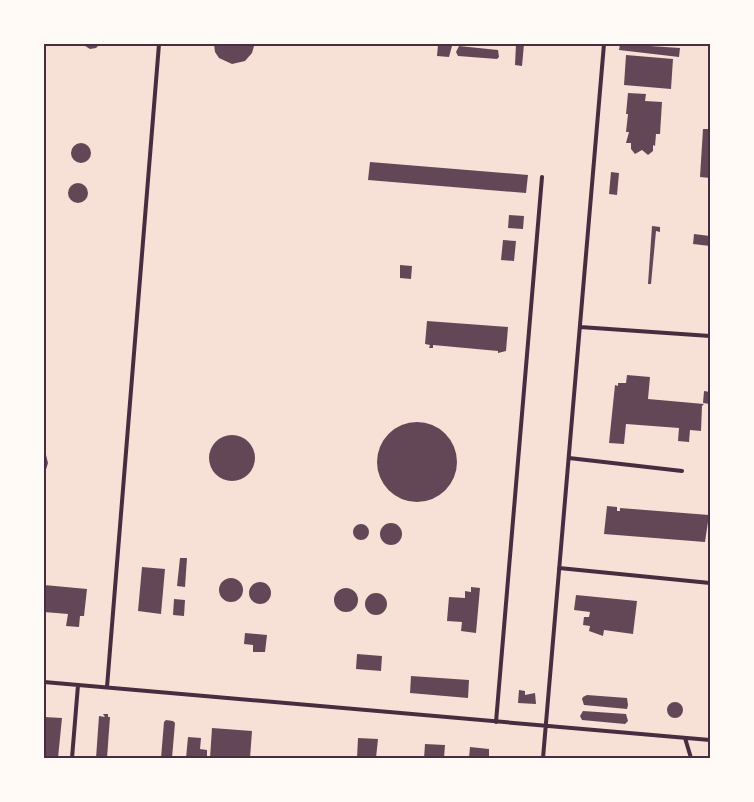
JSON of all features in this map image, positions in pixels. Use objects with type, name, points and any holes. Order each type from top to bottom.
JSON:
[{"type":"lane","points":[[107,687],[159,44]]},
{"type":"lane","points":[[543,759],[604,44]]},
{"type":"lane","points":[[496,722],[542,177]]},
{"type":"lane","points":[[580,327],[711,336]]},
{"type":"lane","points":[[569,458],[682,471]]},
{"type":"lane","points":[[559,568],[711,583]]},
{"type":"lane","points":[[44,682],[711,740]]},
{"type":"lane","points":[[72,759],[78,685]]},
{"type":"lane","points":[[686,738],[691,759]]},
{"type":"building","points":[[82,44],[100,44],[90,49]]},
{"type":"building","points":[[214,44],[254,44],[254,46],[252,53],[245,61],[232,64],[219,58]]},
{"type":"building","points":[[516,44],[524,44],[522,66],[515,65]]},
{"type":"building","points":[[620,44],[680,48],[679,57],[619,50]]},
{"type":"building","points":[[438,45],[452,46],[449,57],[437,56]]},
{"type":"building","points":[[459,46],[498,50],[499,57],[497,59],[458,56],[456,52]]},
{"type":"building","points":[[626,55],[673,59],[671,89],[624,85]]},
{"type":"building","points":[[628,93],[646,94],[645,101],[662,102],[660,134],[656,134],[655,146],[653,145],[653,151],[648,155],[642,150],[635,154],[631,149],[631,143],[626,143],[629,132],[626,132]]},
{"type":"building","points":[[703,129],[710,129],[710,178],[700,177]]},
{"type":"building","points":[[77,143],[85,143],[91,149],[91,157],[85,163],[77,163],[71,157],[71,149]]},
{"type":"building","points":[[370,162],[528,175],[526,193],[368,180]]},
{"type":"building","points":[[611,172],[619,173],[617,195],[609,194]]},
{"type":"building","points":[[74,183],[82,183],[88,189],[88,197],[82,203],[74,203],[68,197],[68,189]]},
{"type":"building","points":[[509,215],[524,216],[523,229],[508,228]]},
{"type":"building","points":[[652,226],[660,227],[660,232],[656,231],[651,284],[648,284]]},
{"type":"building","points":[[694,234],[710,236],[710,246],[693,244]]},
{"type":"building","points":[[503,240],[516,241],[514,261],[501,260]]},
{"type":"building","points":[[400,265],[412,266],[411,279],[400,278]]},
{"type":"building","points":[[427,321],[508,327],[506,351],[498,353],[498,351],[433,345],[433,348],[429,348],[430,345],[425,344]]},
{"type":"building","points":[[627,375],[650,377],[648,399],[704,404],[701,431],[690,430],[689,442],[678,441],[679,428],[626,424],[624,444],[609,443],[615,385],[626,383]]},
{"type":"building","points":[[704,391],[710,392],[710,404],[703,403]]},
{"type":"building","points":[[417,422],[432,425],[445,434],[454,447],[457,462],[454,477],[445,490],[432,499],[417,502],[402,499],[389,490],[380,477],[377,462],[380,447],[389,434],[402,425]]},
{"type":"building","points":[[232,435],[248,442],[255,458],[248,474],[232,481],[216,474],[209,458],[216,442]]},
{"type":"building","points":[[44,447],[48,463],[44,476]]},
{"type":"building","points":[[607,506],[617,507],[617,511],[620,511],[620,508],[709,515],[705,542],[604,534]]},
{"type":"building","points":[[391,523],[399,526],[402,534],[399,542],[391,545],[383,542],[380,534],[383,526]]},
{"type":"building","points":[[361,524],[367,526],[369,532],[367,538],[361,540],[355,538],[353,532],[355,526]]},
{"type":"building","points":[[180,558],[187,558],[185,587],[177,586]]},
{"type":"building","points":[[142,567],[165,569],[161,614],[138,611]]},
{"type":"building","points":[[231,578],[239,582],[243,590],[239,598],[231,602],[223,598],[219,590],[223,582]]},
{"type":"building","points":[[260,582],[268,585],[271,593],[268,601],[260,604],[252,601],[249,593],[252,585]]},
{"type":"building","points":[[44,585],[87,589],[84,616],[80,616],[79,627],[66,626],[68,614],[44,612]]},
{"type":"building","points":[[471,587],[480,588],[476,633],[461,631],[462,622],[447,621],[449,597],[465,598],[465,591],[471,592]]},
{"type":"building","points":[[346,588],[354,592],[358,600],[354,608],[346,612],[338,608],[334,600],[338,592]]},
{"type":"building","points":[[372,593],[380,593],[387,600],[387,608],[380,615],[372,615],[365,608],[365,600]]},
{"type":"building","points":[[576,595],[637,601],[633,634],[604,630],[603,636],[589,631],[590,626],[583,625],[584,617],[589,617],[590,612],[574,610]]},
{"type":"building","points":[[174,599],[185,600],[184,616],[173,615]]},
{"type":"building","points":[[245,633],[267,635],[265,652],[253,652],[253,645],[244,644]]},
{"type":"building","points":[[357,654],[382,656],[381,671],[356,669]]},
{"type":"building","points":[[411,676],[469,680],[468,698],[410,693]]},
{"type":"building","points":[[519,690],[525,691],[525,695],[535,693],[536,704],[518,703]]},
{"type":"building","points":[[587,695],[627,698],[627,709],[584,705],[582,699]]},
{"type":"building","points":[[672,702],[678,702],[683,710],[681,716],[672,718],[667,713],[667,707]]},
{"type":"building","points":[[583,711],[626,714],[628,721],[625,724],[582,720],[580,716]]},
{"type":"building","points":[[103,714],[108,714],[110,717],[107,758],[96,758],[99,716],[105,717]]},
{"type":"building","points":[[44,717],[62,718],[58,758],[44,758]]},
{"type":"building","points":[[166,720],[175,723],[172,758],[161,758]]},
{"type":"building","points":[[212,728],[252,731],[250,758],[210,758]]},
{"type":"building","points":[[188,737],[201,738],[200,749],[207,750],[207,758],[186,758]]},
{"type":"building","points":[[358,738],[378,739],[376,758],[357,758]]},
{"type":"building","points":[[425,744],[445,745],[444,758],[424,758]]},
{"type":"building","points":[[470,747],[489,749],[489,758],[469,758]]}]
